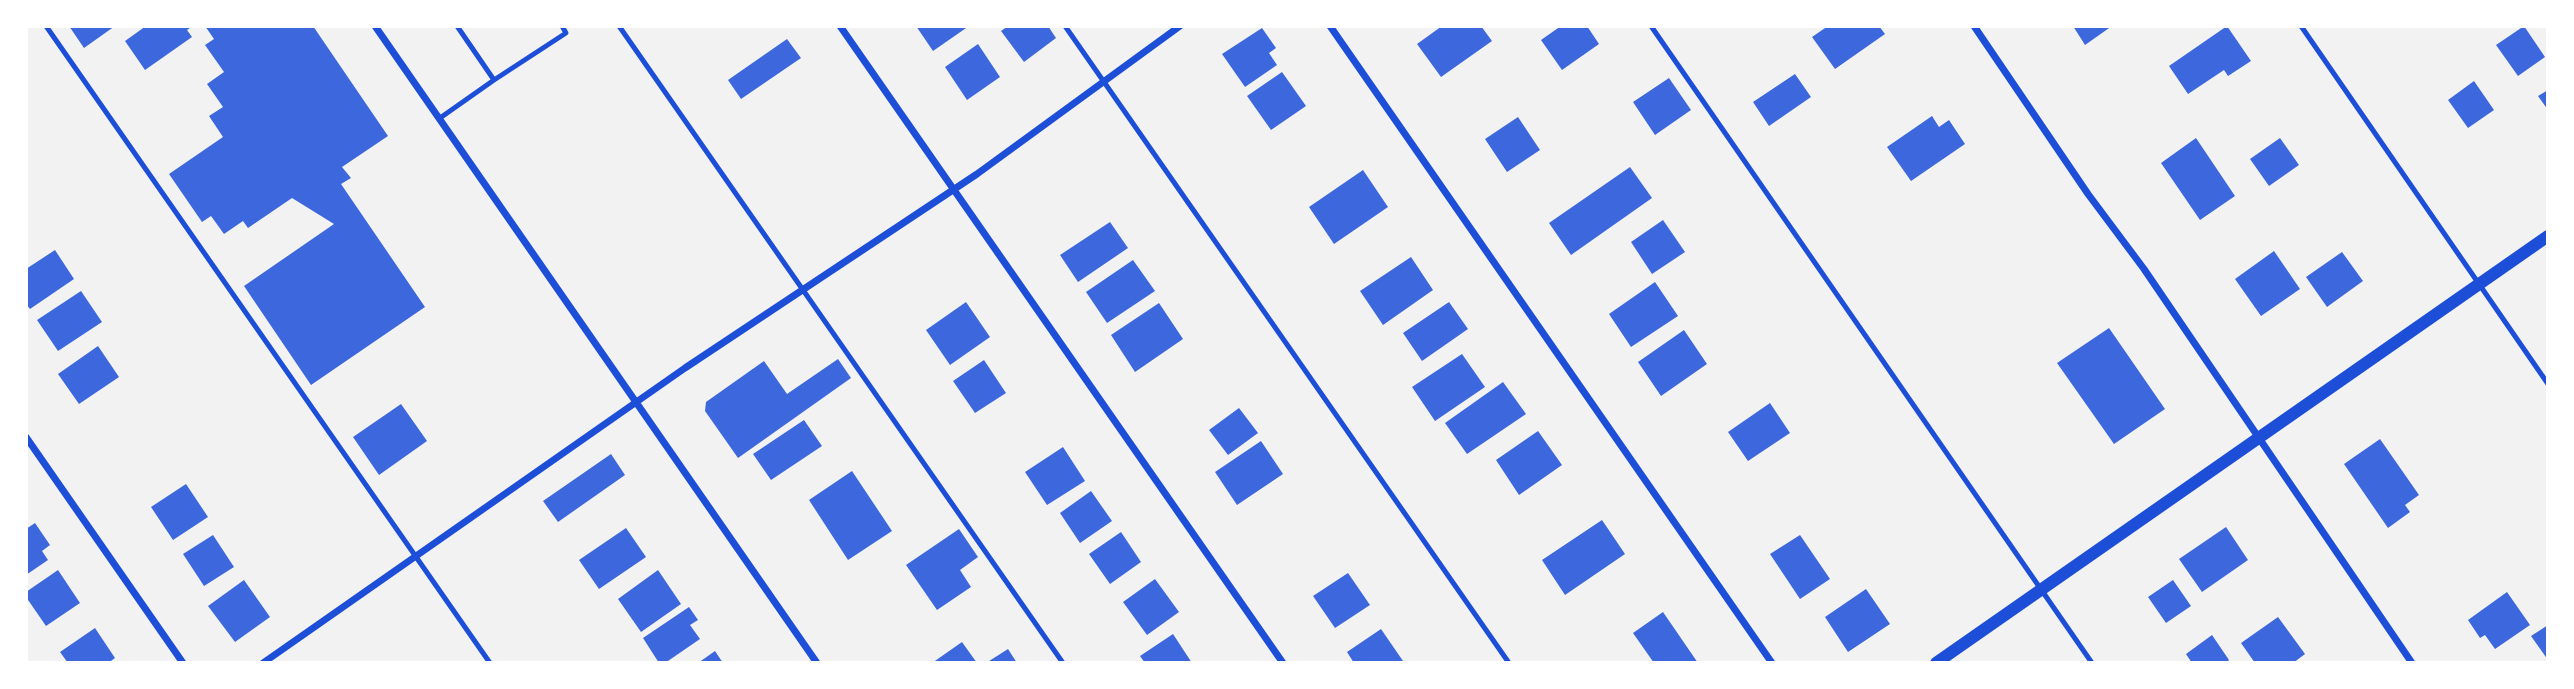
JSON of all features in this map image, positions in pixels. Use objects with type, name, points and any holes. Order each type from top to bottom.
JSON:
[{"type":"street","points":[[375,26],[817,663]]},
{"type":"street","points":[[841,26],[1283,663]]},
{"type":"street","points":[[263,663],[636,401],[954,190],[1180,26]]},
{"type":"street","points":[[1330,26],[1772,663]]},
{"type":"street","points":[[1974,26],[2412,663]]},
{"type":"street","points":[[1936,663],[2548,236]]},
{"type":"street","points":[[26,437],[183,663]]},
{"type":"lane","points":[[46,26],[490,663]]},
{"type":"lane","points":[[457,26],[494,80]]},
{"type":"lane","points":[[440,118],[566,33],[562,26]]},
{"type":"lane","points":[[619,26],[1063,663]]},
{"type":"lane","points":[[1065,26],[1509,663]]},
{"type":"lane","points":[[1651,26],[2092,663]]},
{"type":"lane","points":[[2301,26],[2548,384]]},
{"type":"building","points":[[69,26],[115,26],[84,48]]},
{"type":"building","points":[[146,26],[193,26],[187,30],[192,37],[145,70],[125,41]]},
{"type":"building","points":[[205,26],[313,26],[388,136],[342,167],[351,178],[341,184],[425,307],[311,385],[244,286],[334,224],[292,198],[248,228],[243,221],[224,234],[211,216],[202,222],[169,174],[223,137],[209,116],[223,107],[207,84],[224,72],[205,45],[214,39]]},
{"type":"building","points":[[916,26],[969,26],[933,51]]},
{"type":"building","points":[[1008,26],[1048,26],[1056,38],[1024,62],[1001,31]]},
{"type":"building","points":[[1442,26],[1481,26],[1492,41],[1441,77],[1417,44]]},
{"type":"building","points":[[1561,26],[1587,26],[1599,44],[1562,70],[1541,40]]},
{"type":"building","points":[[1828,26],[1879,26],[1885,34],[1835,69],[1812,37]]},
{"type":"building","points":[[2073,26],[2112,26],[2085,45]]},
{"type":"building","points":[[2227,26],[2251,61],[2228,76],[2224,70],[2188,94],[2169,66]]},
{"type":"building","points":[[2524,26],[2545,57],[2518,76],[2496,45]]},
{"type":"building","points":[[1262,28],[1276,48],[1269,53],[1277,65],[1245,87],[1222,54]]},
{"type":"building","points":[[787,39],[801,58],[741,99],[728,80]]},
{"type":"building","points":[[978,44],[1000,77],[967,100],[945,67]]},
{"type":"building","points":[[1282,72],[1306,106],[1271,130],[1247,96]]},
{"type":"building","points":[[1795,74],[1811,97],[1769,126],[1753,102]]},
{"type":"building","points":[[1669,78],[1691,110],[1655,135],[1633,102]]},
{"type":"building","points":[[2474,81],[2494,110],[2468,128],[2448,100]]},
{"type":"building","points":[[2548,90],[2548,110],[2538,96]]},
{"type":"building","points":[[1932,116],[1939,127],[1949,120],[1965,144],[1911,181],[1887,147]]},
{"type":"building","points":[[1518,117],[1540,150],[1507,172],[1485,139]]},
{"type":"building","points":[[2196,138],[2235,196],[2200,220],[2161,163]]},
{"type":"building","points":[[2280,138],[2299,165],[2269,186],[2250,159]]},
{"type":"building","points":[[1630,167],[1652,198],[1571,255],[1549,223]]},
{"type":"building","points":[[1363,170],[1388,207],[1334,244],[1309,207]]},
{"type":"building","points":[[1663,220],[1685,252],[1652,274],[1631,242]]},
{"type":"building","points":[[1110,222],[1128,248],[1078,282],[1060,255]]},
{"type":"building","points":[[55,250],[74,279],[30,309],[26,304],[26,269]]},
{"type":"building","points":[[2274,251],[2300,289],[2261,316],[2235,279]]},
{"type":"building","points":[[2342,252],[2363,281],[2327,307],[2306,277]]},
{"type":"building","points":[[1411,257],[1433,290],[1383,325],[1360,291]]},
{"type":"building","points":[[1133,260],[1155,291],[1107,323],[1086,292]]},
{"type":"building","points":[[1655,282],[1678,316],[1631,347],[1609,314]]},
{"type":"building","points":[[81,291],[102,322],[58,351],[37,320]]},
{"type":"building","points":[[966,302],[990,337],[950,365],[926,330]]},
{"type":"building","points":[[1449,302],[1468,329],[1422,361],[1403,333]]},
{"type":"building","points":[[1159,303],[1183,339],[1135,372],[1111,335]]},
{"type":"building","points":[[2109,328],[2165,409],[2114,444],[2057,363]]},
{"type":"building","points":[[1684,330],[1707,364],[1661,396],[1638,362]]},
{"type":"building","points":[[98,346],[119,377],[79,404],[58,374]]},
{"type":"building","points":[[1462,354],[1485,387],[1435,421],[1412,387]]},
{"type":"building","points":[[838,359],[851,378],[738,458],[705,411],[706,402],[764,361],[787,394]]},
{"type":"building","points":[[984,360],[1006,393],[975,413],[953,381]]},
{"type":"building","points":[[1503,382],[1526,414],[1467,454],[1445,423]]},
{"type":"building","points":[[1770,403],[1790,433],[1748,461],[1728,432]]},
{"type":"building","points":[[401,404],[427,441],[379,475],[353,437]]},
{"type":"building","points":[[1239,408],[1258,433],[1228,455],[1209,430]]},
{"type":"building","points":[[804,420],[822,446],[771,480],[753,454]]},
{"type":"building","points":[[1538,431],[1562,465],[1519,495],[1496,460]]},
{"type":"building","points":[[2380,439],[2419,495],[2405,505],[2410,512],[2388,528],[2344,464]]},
{"type":"building","points":[[1261,441],[1283,474],[1237,505],[1215,472]]},
{"type":"building","points":[[1063,447],[1085,481],[1047,505],[1025,472]]},
{"type":"building","points":[[611,454],[625,475],[558,522],[543,501]]},
{"type":"building","points":[[852,471],[892,531],[848,560],[809,500]]},
{"type":"building","points":[[186,484],[208,517],[173,540],[151,507]]},
{"type":"building","points":[[1091,491],[1112,521],[1080,543],[1060,513]]},
{"type":"building","points":[[1602,520],[1625,554],[1565,595],[1542,560]]},
{"type":"building","points":[[35,523],[50,545],[42,551],[48,560],[26,575],[26,529]]},
{"type":"building","points":[[2226,527],[2248,560],[2202,592],[2179,559]]},
{"type":"building","points":[[626,528],[646,557],[599,589],[579,560]]},
{"type":"building","points":[[959,529],[978,557],[960,570],[971,587],[937,610],[906,565]]},
{"type":"building","points":[[1121,532],[1141,562],[1110,584],[1089,554]]},
{"type":"building","points":[[213,535],[234,567],[204,586],[183,554]]},
{"type":"building","points":[[1800,535],[1830,579],[1800,599],[1770,554]]},
{"type":"building","points":[[58,570],[80,603],[46,626],[26,597],[26,592]]},
{"type":"building","points":[[658,570],[681,604],[641,632],[618,599]]},
{"type":"building","points":[[1348,573],[1370,605],[1335,628],[1313,596]]},
{"type":"building","points":[[1155,579],[1179,612],[1147,635],[1123,602]]},
{"type":"building","points":[[244,580],[270,617],[235,642],[208,606]]},
{"type":"building","points":[[2173,580],[2191,606],[2166,623],[2148,597]]},
{"type":"building","points":[[1866,589],[1890,624],[1848,652],[1825,617]]},
{"type":"building","points":[[2507,592],[2530,625],[2495,649],[2485,635],[2480,638],[2468,620]]},
{"type":"building","points":[[689,607],[698,620],[690,625],[700,639],[665,663],[659,663],[643,638]]},
{"type":"building","points":[[1663,612],[1698,663],[1654,663],[1633,633]]},
{"type":"building","points":[[2278,617],[2305,654],[2293,663],[2255,663],[2241,643]]},
{"type":"building","points":[[2548,625],[2548,660],[2531,636]]},
{"type":"building","points":[[95,628],[115,658],[108,663],[68,663],[60,652]]},
{"type":"building","points":[[1381,629],[1403,661],[1354,663],[1347,652]]},
{"type":"building","points":[[1173,634],[1192,663],[1145,663],[1140,656]]},
{"type":"building","points":[[2212,635],[2229,660],[2226,663],[2192,663],[2186,654]]},
{"type":"building","points":[[962,642],[977,663],[932,663]]},
{"type":"building","points":[[1008,649],[1017,663],[986,663]]},
{"type":"building","points":[[715,651],[723,663],[698,663]]}]
